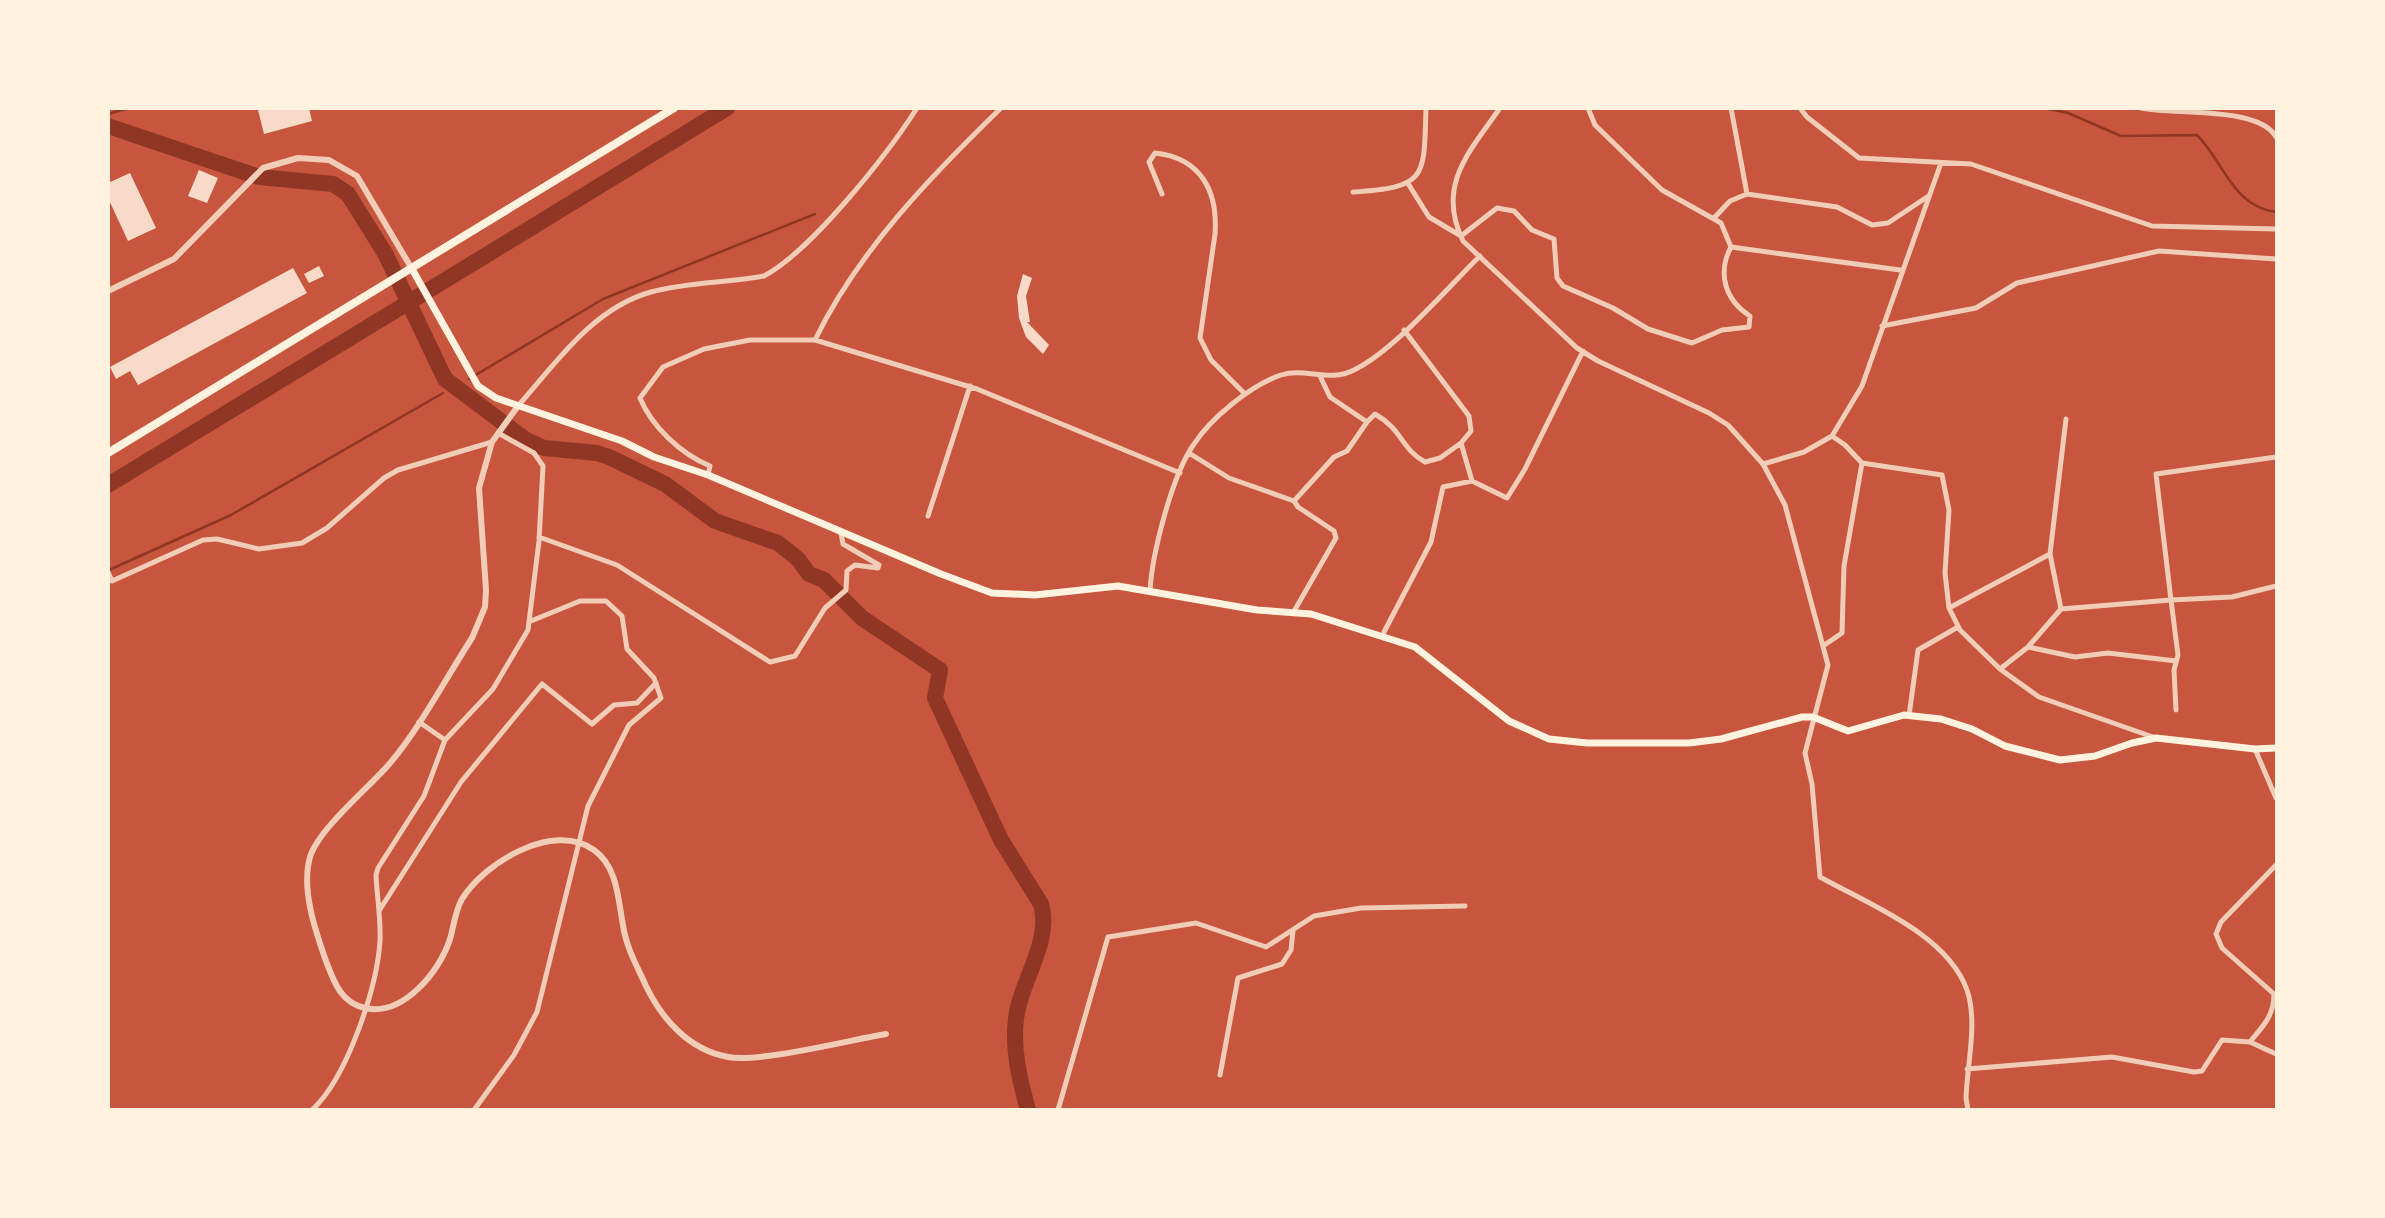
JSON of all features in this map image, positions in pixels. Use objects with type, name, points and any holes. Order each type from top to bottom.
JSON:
[{"type":"highway","points":[[108,453],[674,108]]},
{"type":"main road","points":[[412,269],[478,386],[496,398],[622,441],[654,457],[708,475],[841,533],[992,593],[1035,595],[1118,586],[1257,610],[1293,613],[1358,627],[1415,647],[1509,721],[1549,739],[1587,743],[1689,743],[1721,739],[1802,717],[1813,717],[1848,731],[1859,730],[1894,717],[1909,716],[1953,722],[2005,747],[2060,760],[2095,756],[2156,738],[2255,749],[2277,748]]},
{"type":"street","points":[[886,1034],[747,1058],[718,1055],[688,1040],[656,1006],[637,967],[625,937],[611,872],[594,850],[578,843],[563,841],[538,844],[483,875],[459,903],[443,957],[429,975],[395,1006],[366,1009],[351,1002],[340,992],[327,962],[311,910],[308,874],[311,855],[346,810],[392,760],[472,638],[485,607],[484,540],[478,504],[492,442],[509,417],[589,326],[620,305],[654,291],[764,276],[778,269],[830,217],[892,146],[918,108]]},
{"type":"street","points":[[814,340],[842,292],[929,179],[1001,108]]},
{"type":"street","points":[[1353,192],[1393,190],[1409,184],[1424,163],[1426,108]]},
{"type":"street","points":[[1500,108],[1458,172],[1452,202],[1454,223],[1461,236],[1480,256],[1583,351],[1728,425],[1763,464],[1775,484],[1793,528],[1828,665],[1805,753],[1812,784],[1820,877],[1908,924],[1923,935],[1956,971],[1967,990],[1970,1014],[1968,1110]]},
{"type":"street","points":[[1588,108],[1595,125],[1662,190],[1715,217],[1721,223],[1731,247]]},
{"type":"street","points":[[1731,108],[1747,194]]},
{"type":"street","points":[[1800,108],[1807,117],[1859,158],[1971,164],[2152,226],[2277,229]]},
{"type":"street","points":[[2141,108],[2164,113],[2234,116],[2264,123],[2277,137]]},
{"type":"street","points":[[1162,194],[1150,162],[1150,156],[1155,153],[1177,159],[1195,170],[1210,188],[1216,217],[1215,233],[1200,338],[1211,360],[1245,394]]},
{"type":"street","points":[[108,291],[174,259],[263,168],[298,158],[317,158],[342,166],[361,183],[412,269]]},
{"type":"street","points":[[1763,464],[1804,453],[1832,436],[1861,386],[1900,270],[1941,163]]},
{"type":"street","points":[[1409,184],[1429,217],[1461,236]]},
{"type":"street","points":[[1715,217],[1730,201],[1747,194],[1837,206],[1872,225],[1888,223],[1927,197]]},
{"type":"street","points":[[1461,236],[1497,208],[1514,212],[1532,230],[1554,239],[1556,278],[1563,286],[1613,308],[1648,329],[1692,343],[1722,330],[1749,327],[1750,316],[1729,295],[1723,277],[1724,260],[1731,247]]},
{"type":"street","points":[[1731,247],[1900,270]]},
{"type":"street","points":[[1882,326],[1976,308],[2017,282],[2158,251],[2277,259]]},
{"type":"street","points":[[1150,591],[1156,546],[1180,473],[1200,436],[1245,394],[1266,381],[1290,373],[1337,376],[1351,372],[1404,330],[1480,256]]},
{"type":"street","points":[[1294,501],[1334,457],[1348,452],[1375,414],[1393,424],[1412,455],[1425,463],[1440,458],[1461,443],[1471,431],[1469,416],[1404,330]]},
{"type":"street","points":[[708,475],[709,466],[691,458],[647,415],[640,398],[663,367],[704,349],[750,340],[814,340],[970,386],[1180,473]]},
{"type":"street","points":[[1384,632],[1431,542],[1443,487],[1472,481],[1507,498],[1525,469],[1583,351]]},
{"type":"street","points":[[1320,376],[1330,397],[1367,422]]},
{"type":"street","points":[[928,516],[970,386]]},
{"type":"street","points":[[2061,609],[2050,554],[2066,418]]},
{"type":"street","points":[[312,1110],[340,1075],[366,1009],[380,941],[376,875],[378,868],[424,796],[445,740],[492,689],[531,621],[539,537],[541,459],[499,431]]},
{"type":"street","points":[[1832,436],[1845,445],[1861,463],[1942,475],[1949,510],[1945,573],[1950,608],[1958,627],[2000,669],[2053,705],[2156,738]]},
{"type":"street","points":[[108,572],[112,580],[203,540],[217,540],[259,549],[302,543],[327,528],[384,478],[398,470],[492,442]]},
{"type":"street","points":[[1461,443],[1472,481]]},
{"type":"street","points":[[1189,453],[1228,478],[1294,501],[1298,507],[1334,531],[1336,538],[1293,613]]},
{"type":"street","points":[[2176,710],[2176,661],[2171,600],[2156,474],[2277,457]]},
{"type":"street","points":[[1823,646],[1842,633],[1844,566],[1861,463]]},
{"type":"street","points":[[539,537],[617,565],[771,662],[795,656],[825,608],[846,590],[847,571],[855,565],[878,568],[879,565],[843,544],[841,533]]},
{"type":"street","points":[[1950,608],[2050,554]]},
{"type":"street","points":[[2000,669],[2028,648],[2061,609],[2232,597],[2277,586]]},
{"type":"street","points":[[474,1110],[514,1055],[537,1012],[588,806],[629,725],[661,698],[656,683],[627,649],[622,630],[625,622],[606,601],[580,601],[531,621]]},
{"type":"street","points":[[1909,716],[1918,650],[1958,627]]},
{"type":"street","points":[[2028,648],[2075,657],[2108,653],[2176,661]]},
{"type":"street","points":[[378,912],[461,782],[542,684],[592,724],[614,705],[637,703],[656,683]]},
{"type":"street","points":[[418,721],[445,740]]},
{"type":"street","points":[[2255,749],[2277,798]]},
{"type":"street","points":[[2250,1042],[2269,1020],[2274,1007],[2274,994],[2222,948],[2216,934],[2221,922],[2277,865]]},
{"type":"street","points":[[1058,1110],[1108,937],[1196,923],[1266,947],[1314,916],[1361,908],[1465,906]]},
{"type":"street","points":[[1220,1074],[1238,978],[1282,964],[1291,950],[1293,931]]},
{"type":"street","points":[[1967,1069],[2101,1057],[2194,1072],[2202,1071],[2222,1040],[2250,1042],[2277,1054]]},
{"type":"building","points":[[309,108],[312,121],[264,134],[258,110]]},
{"type":"building","points":[[199,170],[218,178],[207,203],[188,196]]},
{"type":"building","points":[[130,173],[156,228],[128,241],[108,198],[108,183]]},
{"type":"building","points":[[319,266],[324,276],[309,283],[304,274]]},
{"type":"building","points":[[293,268],[307,293],[138,385],[130,371],[116,379],[110,367]]},
{"type":"building","points":[[1023,274],[1032,278],[1026,296],[1030,322],[1027,322],[1049,345],[1043,354],[1026,337],[1019,318],[1017,296]]},
{"type":"waterway","points":[[108,114],[129,108]]},
{"type":"waterway","points":[[416,298],[727,108]]},
{"type":"waterway","points":[[2045,108],[2068,113],[2121,136],[2197,135],[2239,192],[2261,208],[2276,212]]},
{"type":"waterway","points":[[108,126],[259,177],[333,184],[348,194],[386,255],[445,379],[526,440],[544,448],[597,453],[609,457],[665,484],[715,521],[778,543],[798,559],[809,574],[824,580],[862,618],[940,670],[935,698],[1001,840],[1041,904],[1043,919],[1039,948],[1023,990],[1015,1030],[1018,1065],[1028,1110]]},
{"type":"waterway","points":[[469,379],[603,299],[815,214]]},
{"type":"waterway","points":[[108,485],[401,307]]},
{"type":"waterway","points":[[109,570],[231,515],[443,393]]}]
